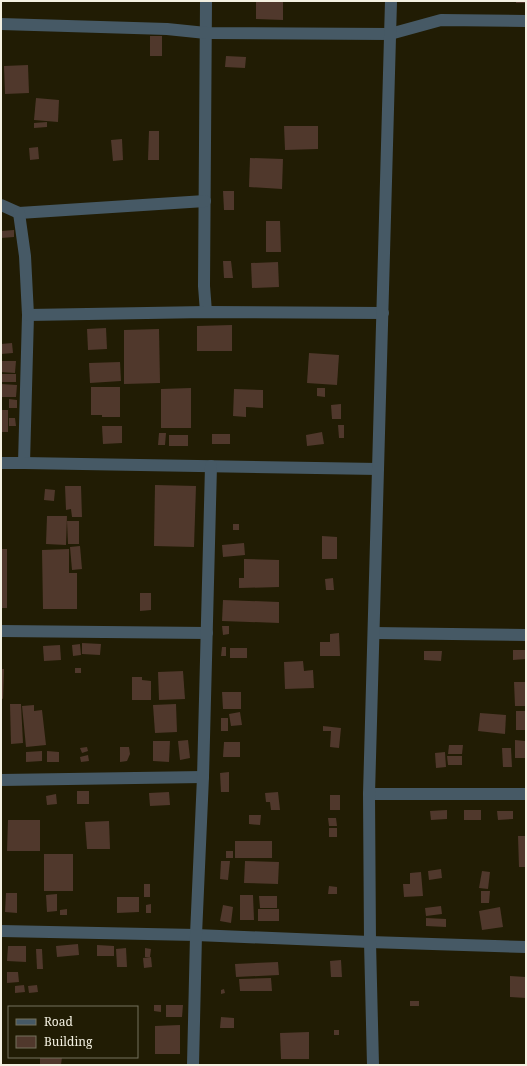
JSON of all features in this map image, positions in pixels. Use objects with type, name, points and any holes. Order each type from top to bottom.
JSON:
[{"type":"street","points":[[206,1],[204,286],[206,312]]},
{"type":"street","points":[[373,1065],[369,794],[391,1]]},
{"type":"street","points":[[1,24],[167,29],[206,33],[390,34],[441,20],[526,21]]},
{"type":"street","points":[[1,205],[19,213],[205,201]]},
{"type":"street","points":[[19,213],[25,256],[28,315],[24,463]]},
{"type":"street","points":[[28,315],[206,312],[382,313]]},
{"type":"street","points":[[1,463],[378,469]]},
{"type":"street","points":[[193,1065],[196,934],[203,777],[211,466]]},
{"type":"street","points":[[1,632],[207,633]]},
{"type":"street","points":[[374,633],[526,635]]},
{"type":"street","points":[[1,780],[203,777]]},
{"type":"street","points":[[369,794],[526,794]]},
{"type":"street","points":[[1,931],[196,934],[526,947]]},
{"type":"building","points":[[256,1],[283,1],[283,20],[256,19]]},
{"type":"building","points":[[516,1],[526,1],[526,3],[516,3]]},
{"type":"building","points":[[150,36],[162,36],[162,56],[150,56]]},
{"type":"building","points":[[226,56],[246,57],[245,68],[225,67]]},
{"type":"building","points":[[28,65],[29,93],[5,94],[4,66]]},
{"type":"building","points":[[36,98],[59,100],[58,122],[34,120]]},
{"type":"building","points":[[47,122],[47,127],[34,128],[34,123]]},
{"type":"building","points":[[284,126],[318,126],[318,149],[285,150]]},
{"type":"building","points":[[149,131],[159,131],[159,160],[148,160]]},
{"type":"building","points":[[122,139],[123,160],[113,161],[111,140]]},
{"type":"building","points":[[38,147],[39,159],[30,160],[29,148]]},
{"type":"building","points":[[250,158],[283,159],[282,189],[249,187]]},
{"type":"building","points":[[223,191],[234,191],[234,210],[224,210]]},
{"type":"building","points":[[266,221],[280,221],[281,252],[266,252]]},
{"type":"building","points":[[14,230],[14,237],[1,238],[1,231]]},
{"type":"building","points":[[223,261],[231,261],[233,278],[224,278]]},
{"type":"building","points":[[278,262],[279,287],[252,288],[251,263]]},
{"type":"building","points":[[232,325],[232,351],[197,351],[197,326]]},
{"type":"building","points":[[106,328],[107,349],[88,350],[87,329]]},
{"type":"building","points":[[159,329],[160,383],[124,384],[124,330]]},
{"type":"building","points":[[12,343],[13,353],[1,354],[1,344]]},
{"type":"building","points":[[309,353],[339,355],[337,385],[307,383]]},
{"type":"building","points":[[1,361],[16,361],[15,373],[1,372]]},
{"type":"building","points":[[120,362],[121,381],[90,383],[89,363]]},
{"type":"building","points":[[1,374],[16,374],[16,382],[1,382]]},
{"type":"building","points":[[1,384],[17,385],[16,397],[1,397]]},
{"type":"building","points":[[91,387],[120,387],[120,417],[102,417],[102,415],[91,415]]},
{"type":"building","points":[[191,388],[191,428],[161,428],[161,389]]},
{"type":"building","points":[[317,388],[325,388],[325,397],[317,396]]},
{"type":"building","points":[[234,389],[263,390],[263,408],[246,407],[246,417],[233,416]]},
{"type":"building","points":[[9,399],[17,400],[17,408],[9,408]]},
{"type":"building","points":[[341,404],[341,419],[332,419],[331,405]]},
{"type":"building","points":[[1,410],[8,410],[8,432],[1,432]]},
{"type":"building","points":[[9,418],[15,418],[16,426],[9,426]]},
{"type":"building","points":[[338,425],[344,425],[344,438],[339,438]]},
{"type":"building","points":[[102,426],[122,426],[122,443],[103,444]]},
{"type":"building","points":[[322,432],[324,444],[307,446],[306,435]]},
{"type":"building","points":[[159,433],[166,433],[165,445],[158,445]]},
{"type":"building","points":[[212,434],[230,434],[230,444],[212,444]]},
{"type":"building","points":[[169,435],[188,435],[188,446],[169,446]]},
{"type":"building","points":[[155,485],[196,486],[194,547],[154,546]]},
{"type":"building","points":[[65,486],[81,486],[82,517],[72,517],[71,509],[66,510]]},
{"type":"building","points":[[45,489],[55,490],[54,501],[44,500]]},
{"type":"building","points":[[47,516],[67,516],[66,545],[46,544]]},
{"type":"building","points":[[67,521],[79,521],[79,544],[68,544]]},
{"type":"building","points":[[233,524],[239,524],[239,530],[233,530]]},
{"type":"building","points":[[322,536],[337,537],[337,559],[322,559]]},
{"type":"building","points":[[244,543],[245,555],[223,557],[222,545]]},
{"type":"building","points":[[80,546],[82,569],[72,570],[70,547]]},
{"type":"building","points":[[1,549],[7,549],[7,608],[1,608]]},
{"type":"building","points":[[69,549],[69,573],[77,573],[77,609],[43,609],[42,550]]},
{"type":"building","points":[[244,559],[279,560],[279,587],[239,588],[239,578],[244,578]]},
{"type":"building","points":[[333,578],[334,590],[326,590],[325,579]]},
{"type":"building","points":[[140,593],[151,593],[151,610],[140,611]]},
{"type":"building","points":[[223,600],[279,602],[279,623],[222,621]]},
{"type":"building","points":[[222,626],[229,626],[229,634],[223,635]]},
{"type":"building","points":[[339,633],[340,656],[320,656],[320,642],[330,642],[330,634]]},
{"type":"building","points":[[82,643],[101,644],[100,655],[82,654]]},
{"type":"building","points":[[80,644],[81,655],[73,656],[72,645]]},
{"type":"building","points":[[60,645],[61,660],[44,661],[43,646]]},
{"type":"building","points":[[222,647],[226,647],[226,656],[221,656]]},
{"type":"building","points":[[230,648],[247,648],[247,658],[230,658]]},
{"type":"building","points":[[513,650],[526,650],[526,659],[513,660]]},
{"type":"building","points":[[424,651],[442,651],[441,661],[424,660]]},
{"type":"building","points":[[303,661],[304,671],[313,670],[314,688],[285,689],[284,662]]},
{"type":"building","points":[[75,668],[81,668],[81,673],[75,673]]},
{"type":"building","points":[[1,669],[4,669],[3,699],[1,698]]},
{"type":"building","points":[[183,671],[185,699],[159,700],[158,672]]},
{"type":"building","points":[[132,677],[142,677],[142,680],[151,681],[151,700],[132,700]]},
{"type":"building","points":[[514,682],[526,682],[526,706],[515,706]]},
{"type":"building","points":[[222,692],[241,692],[241,709],[223,709]]},
{"type":"building","points":[[10,704],[21,704],[23,743],[11,744]]},
{"type":"building","points":[[176,704],[177,732],[155,733],[153,705]]},
{"type":"building","points":[[34,705],[34,711],[42,710],[46,745],[26,747],[22,706]]},
{"type":"building","points":[[516,711],[526,711],[526,730],[516,730]]},
{"type":"building","points":[[240,712],[242,725],[231,726],[229,714]]},
{"type":"building","points":[[480,713],[506,715],[505,734],[478,731]]},
{"type":"building","points":[[221,718],[228,718],[228,731],[221,731]]},
{"type":"building","points":[[323,726],[341,728],[339,748],[330,747],[331,731],[323,731]]},
{"type":"building","points":[[188,740],[190,758],[180,760],[178,741]]},
{"type":"building","points":[[515,740],[525,741],[525,758],[515,758]]},
{"type":"building","points":[[153,741],[170,741],[169,762],[153,761]]},
{"type":"building","points":[[224,742],[240,742],[240,757],[223,757]]},
{"type":"building","points":[[449,745],[463,745],[462,754],[448,754]]},
{"type":"building","points":[[87,747],[88,751],[82,753],[80,748]]},
{"type":"building","points":[[120,747],[129,747],[130,754],[127,761],[120,762]]},
{"type":"building","points":[[502,748],[511,748],[512,767],[503,767]]},
{"type":"building","points":[[42,751],[42,761],[26,762],[26,752]]},
{"type":"building","points":[[47,751],[59,752],[59,762],[47,762]]},
{"type":"building","points":[[445,752],[446,767],[436,768],[435,753]]},
{"type":"building","points":[[88,755],[89,761],[81,762],[80,757]]},
{"type":"building","points":[[447,756],[462,756],[462,765],[448,765]]},
{"type":"building","points":[[229,772],[229,792],[221,792],[220,773]]},
{"type":"building","points":[[77,791],[89,791],[89,804],[77,804]]},
{"type":"building","points":[[169,792],[170,805],[150,806],[149,793]]},
{"type":"building","points":[[278,792],[280,810],[271,810],[270,802],[266,802],[265,793]]},
{"type":"building","points":[[56,794],[57,804],[47,805],[46,796]]},
{"type":"building","points":[[330,795],[340,795],[340,810],[330,810]]},
{"type":"building","points":[[447,810],[447,819],[431,820],[430,811]]},
{"type":"building","points":[[464,810],[481,810],[481,820],[464,820]]},
{"type":"building","points":[[497,811],[513,811],[513,819],[498,820]]},
{"type":"building","points":[[249,815],[261,815],[260,825],[249,824]]},
{"type":"building","points":[[328,818],[336,818],[337,826],[329,826]]},
{"type":"building","points":[[8,820],[40,820],[40,851],[7,851]]},
{"type":"building","points":[[109,821],[110,849],[87,849],[85,822]]},
{"type":"building","points":[[329,828],[337,828],[337,837],[329,837]]},
{"type":"building","points":[[518,836],[526,836],[526,867],[519,867]]},
{"type":"building","points":[[235,841],[272,841],[272,858],[235,858]]},
{"type":"building","points":[[226,851],[233,851],[233,858],[226,858]]},
{"type":"building","points":[[44,854],[73,854],[73,891],[44,891]]},
{"type":"building","points":[[221,861],[230,861],[228,880],[220,879]]},
{"type":"building","points":[[245,861],[279,862],[278,884],[244,883]]},
{"type":"building","points":[[441,869],[442,878],[429,880],[428,871]]},
{"type":"building","points":[[482,871],[490,872],[488,889],[479,888]]},
{"type":"building","points":[[421,872],[423,896],[404,897],[403,884],[410,884],[410,873]]},
{"type":"building","points":[[144,884],[150,884],[150,897],[144,897]]},
{"type":"building","points":[[329,886],[337,887],[337,894],[328,894]]},
{"type":"building","points":[[481,891],[490,891],[489,903],[481,903]]},
{"type":"building","points":[[6,893],[17,893],[17,913],[5,912]]},
{"type":"building","points":[[57,894],[57,911],[47,912],[46,895]]},
{"type":"building","points":[[240,895],[253,895],[254,920],[240,920]]},
{"type":"building","points":[[259,896],[277,896],[277,908],[260,908]]},
{"type":"building","points":[[117,897],[139,897],[139,912],[117,913]]},
{"type":"building","points":[[151,904],[151,913],[146,913],[146,905]]},
{"type":"building","points":[[223,905],[233,907],[231,923],[220,921]]},
{"type":"building","points":[[441,906],[442,914],[426,916],[425,908]]},
{"type":"building","points":[[500,907],[503,927],[482,930],[479,911]]},
{"type":"building","points":[[67,909],[67,915],[60,915],[60,910]]},
{"type":"building","points":[[258,909],[279,909],[279,921],[258,921]]},
{"type":"building","points":[[426,918],[446,919],[446,927],[426,926]]},
{"type":"building","points":[[78,944],[79,955],[57,957],[56,946]]},
{"type":"building","points":[[97,945],[114,946],[114,956],[97,956]]},
{"type":"building","points":[[8,946],[26,946],[26,962],[7,961]]},
{"type":"building","points":[[126,948],[127,967],[117,967],[116,949]]},
{"type":"building","points":[[145,948],[151,949],[150,957],[145,957]]},
{"type":"building","points":[[36,949],[42,949],[43,969],[37,969]]},
{"type":"building","points":[[151,957],[152,967],[144,968],[143,958]]},
{"type":"building","points":[[341,960],[342,977],[331,977],[330,961]]},
{"type":"building","points":[[278,962],[279,975],[236,977],[235,964]]},
{"type":"building","points":[[7,972],[18,972],[19,982],[7,983]]},
{"type":"building","points":[[510,976],[526,977],[526,998],[510,997]]},
{"type":"building","points":[[271,978],[272,991],[240,991],[239,979]]},
{"type":"building","points":[[24,985],[25,992],[15,993],[15,986]]},
{"type":"building","points":[[37,985],[38,992],[29,993],[28,986]]},
{"type":"building","points":[[224,989],[225,993],[221,994],[221,990]]},
{"type":"building","points":[[410,1001],[419,1001],[419,1006],[410,1006]]},
{"type":"building","points":[[154,1005],[161,1005],[161,1012],[154,1011]]},
{"type":"building","points":[[166,1005],[183,1005],[182,1017],[166,1017]]},
{"type":"building","points":[[221,1017],[234,1018],[234,1028],[220,1028]]},
{"type":"building","points":[[180,1025],[180,1054],[155,1054],[155,1026]]},
{"type":"building","points":[[334,1030],[339,1030],[339,1035],[334,1035]]},
{"type":"building","points":[[309,1032],[309,1059],[281,1059],[280,1033]]},
{"type":"building","points":[[40,1058],[62,1058],[61,1065],[40,1065]]}]
